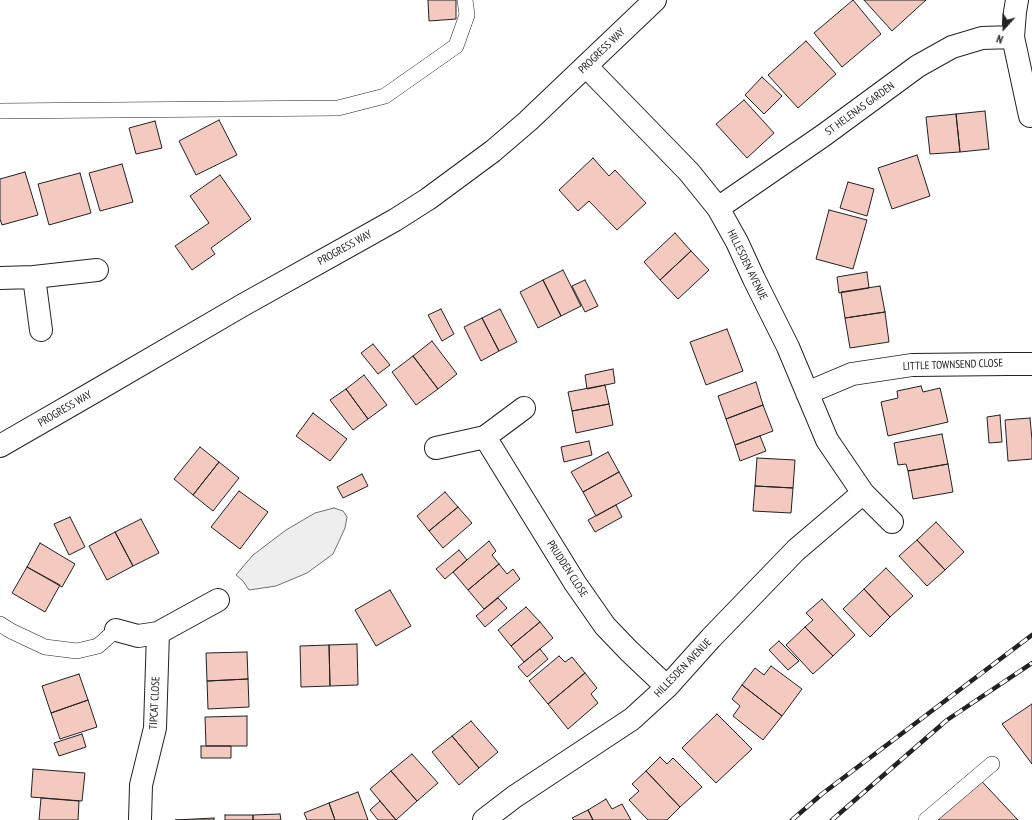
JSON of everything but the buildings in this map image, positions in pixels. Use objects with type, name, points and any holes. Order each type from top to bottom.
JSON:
[{"type":"street","name":"PROGRESS WAY","points":[[0,446],[243,305],[408,212],[457,178],[528,121],[655,0]]},
{"type":"street","points":[[1017,0],[1013,37],[1030,116]]},
{"type":"street","name":"ST HELENAS GARDEN","points":[[718,208],[824,135],[918,66],[952,47],[982,38],[1013,37]]},
{"type":"street","name":"HILLESDEN AVENUE","points":[[586,66],[690,172],[718,208],[737,242],[788,347],[826,440],[863,494],[892,522]]},
{"type":"street","points":[[0,278],[34,277],[98,270]]},
{"type":"street","points":[[34,277],[42,330]]},
{"type":"street","name":"LITTLE TOWNSEND CLOSE","points":[[807,393],[852,374],[912,365],[1032,364]]},
{"type":"street","points":[[436,448],[485,436],[524,408]]},
{"type":"street","name":"PRUDDEN CLOSE","points":[[485,436],[575,583],[605,626],[667,687]]},
{"type":"street","name":"HILLESDEN AVENUE","points":[[484,820],[514,797],[632,719],[667,687],[711,638],[796,550],[863,494]]},
{"type":"street","points":[[116,630],[138,636],[158,633],[218,600]]},
{"type":"street","name":"TIPCAT CLOSE","points":[[140,820],[140,786],[156,728],[158,633]]},
{"type":"lane","points":[[0,111],[338,108],[385,96],[456,46],[467,15],[465,0]]},
{"type":"lane","points":[[0,624],[11,631],[45,647],[77,651],[98,646],[116,630]]},
{"type":"lane","points":[[926,820],[992,764]]},
{"type":"shaded area","points":[[334,508],[343,511],[347,517],[345,528],[333,554],[307,573],[276,586],[249,590],[243,581],[236,575],[253,555],[286,530],[315,513]]},
{"type":"railway","points":[[792,820],[822,794],[1032,635]]},
{"type":"railway","points":[[832,820],[947,720],[1032,663]]}]
